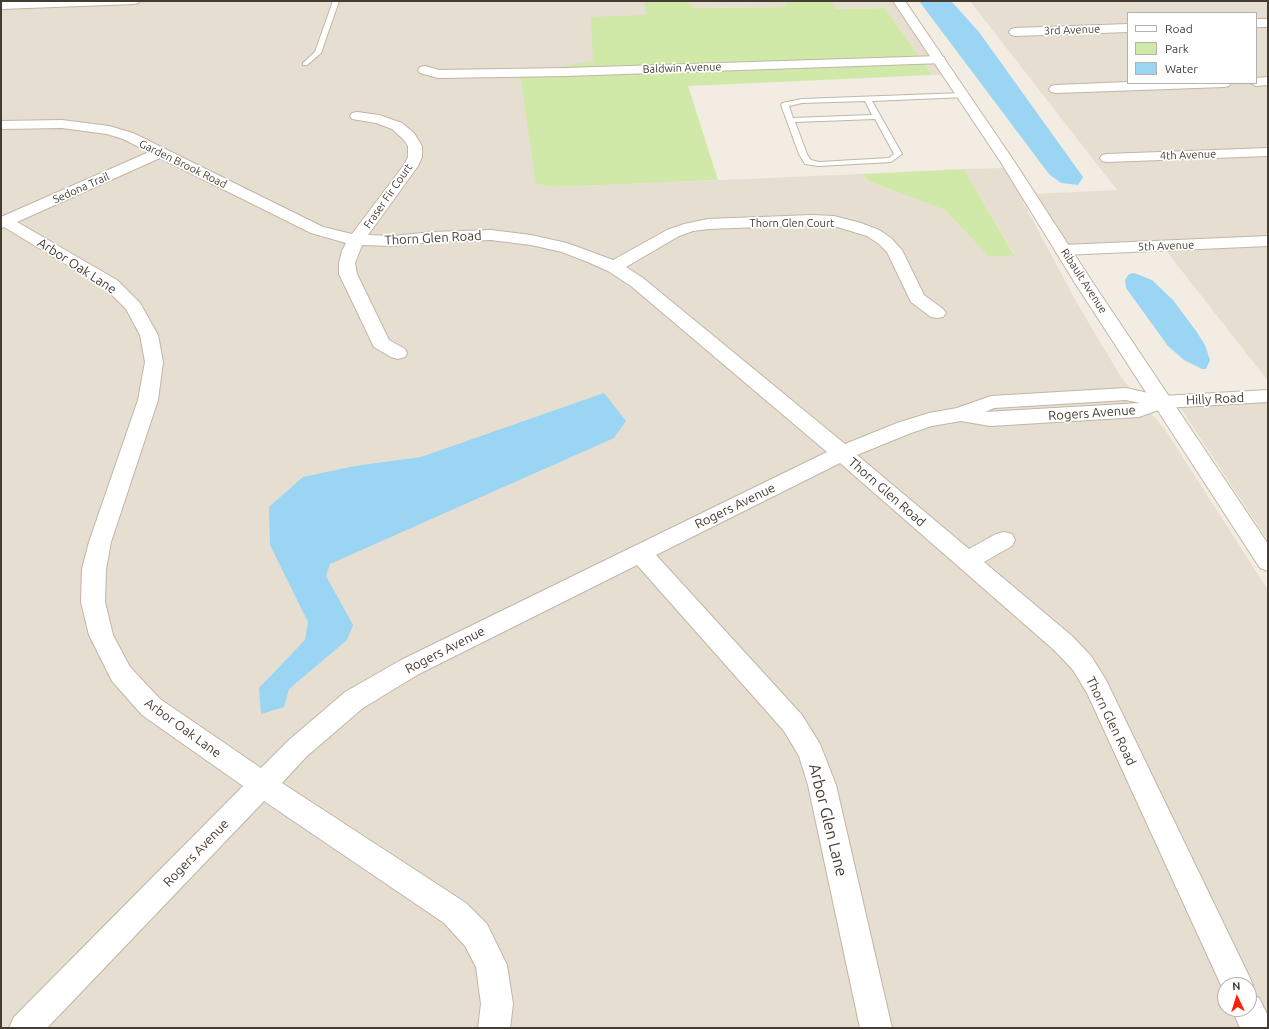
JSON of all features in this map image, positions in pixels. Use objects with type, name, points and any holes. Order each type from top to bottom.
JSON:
[{"type":"street","points":[[1,5],[134,1]]},
{"type":"street","name":"Ribault Avenue","points":[[899,1],[1007,161],[1063,250],[1268,562]]},
{"type":"street","points":[[1257,23],[1268,23]]},
{"type":"street","name":"3rd Avenue","points":[[1015,32],[1127,28]]},
{"type":"street","name":"Baldwin Avenue","points":[[425,70],[438,74],[559,72],[939,60]]},
{"type":"street","points":[[1257,82],[1268,81]]},
{"type":"street","points":[[1056,89],[1196,84]]},
{"type":"street","name":"Fraser Fir Court","points":[[357,116],[379,119],[397,126],[408,136],[415,146],[415,157],[411,166],[356,240],[350,252],[347,263],[348,274],[381,343],[398,353]]},
{"type":"street","name":"Garden Brook Road","points":[[1,125],[62,124],[94,128],[128,136],[317,230],[356,240]]},
{"type":"street","name":"Sedona Trail","points":[[3,222],[161,152]]},
{"type":"street","name":"4th Avenue","points":[[1107,158],[1268,152]]},
{"type":"street","name":"Thorn Glen Court","points":[[614,267],[673,233],[690,227],[708,224],[812,220],[834,221],[855,226],[873,233],[885,241],[894,250],[917,298],[937,313]]},
{"type":"street","name":"Arbor Oak Lane","points":[[3,222],[110,284],[134,307],[149,335],[154,362],[148,400],[100,542],[94,569],[93,602],[101,635],[121,674],[151,708],[263,785],[455,913],[476,936],[491,965],[497,1004],[494,1028]]},
{"type":"street","name":"Thorn Glen Road","points":[[356,240],[393,242],[432,237],[491,235],[531,240],[567,248],[614,267],[637,282],[842,453],[1063,643],[1082,663],[1097,688],[1233,977]]},
{"type":"street","name":"5th Avenue","points":[[1063,250],[1268,241]]},
{"type":"street","name":"Hilly Road","points":[[1162,402],[1268,396]]},
{"type":"street","name":"Rogers Avenue","points":[[25,1028],[298,748],[354,700],[410,667],[842,453],[904,428],[929,420],[961,414],[990,419],[1139,411],[1162,402]]},
{"type":"street","points":[[968,561],[1004,540]]},
{"type":"street","name":"Arbor Glen Lane","points":[[640,553],[793,723],[811,752],[822,784],[876,1028]]},
{"type":"street","points":[[1252,1017],[1257,1028]]},
{"type":"lane","points":[[305,64],[318,53],[336,1]]},
{"type":"lane","points":[[867,99],[898,154],[891,160],[819,164],[808,162],[803,154],[785,105],[802,101],[963,95]]},
{"type":"lane","points":[[791,120],[877,116]]},
{"type":"shaded area","points":[[1,1],[644,1],[648,15],[594,61],[536,184],[557,187],[862,174],[868,181],[945,210],[989,257],[1014,254],[964,169],[1005,168],[1078,305],[1121,377],[1166,431],[1268,590],[1268,1028],[1,1028]]},
{"type":"shaded area","points":[[687,1],[786,1],[787,7],[694,8]]},
{"type":"shaded area","points":[[831,1],[894,1],[943,75],[932,75],[885,8],[835,9]]},
{"type":"shaded area","points":[[970,1],[1268,1],[1268,381],[1164,248],[1074,253],[1034,194],[1117,190]]},
{"type":"shaded area","points":[[1268,391],[1268,541],[1172,395]]},
{"type":"green space","points":[[644,1],[687,1],[694,8],[786,7],[786,1],[831,1],[836,9],[885,8],[932,75],[688,86],[718,180],[557,187],[536,184],[520,74],[593,61],[591,17],[647,15]]},
{"type":"green space","points":[[964,169],[1014,255],[989,257],[945,210],[868,181],[862,174]]},
{"type":"water","points":[[919,1],[951,1],[979,32],[1083,177],[1078,185],[1061,183],[1049,174]]},
{"type":"water","points":[[1134,273],[1152,280],[1173,300],[1205,345],[1210,360],[1206,369],[1202,369],[1184,360],[1168,346],[1126,288],[1125,280],[1129,274]]},
{"type":"water","points":[[604,393],[626,421],[614,438],[330,564],[326,576],[353,625],[347,640],[289,689],[284,707],[261,714],[259,688],[305,640],[308,622],[270,545],[269,507],[303,477],[355,466],[421,457]]}]
